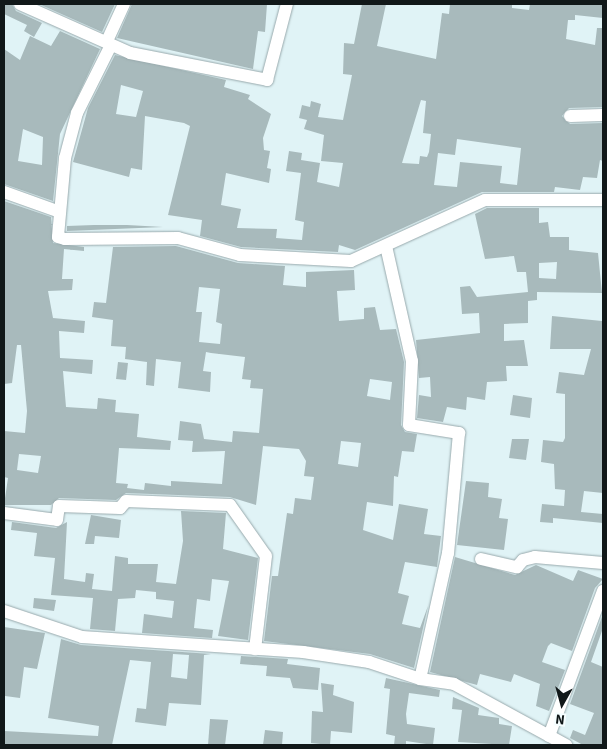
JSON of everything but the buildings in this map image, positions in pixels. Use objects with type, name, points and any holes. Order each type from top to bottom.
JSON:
[{"type":"street","points":[[20,4],[109,43],[160,61],[267,80],[287,4]]},
{"type":"street","points":[[124,4],[73,126],[58,237],[65,239],[178,238],[240,256],[301,261],[351,261],[485,200],[603,200]]},
{"type":"street","points":[[570,116],[603,116]]},
{"type":"street","points":[[4,192],[60,212]]},
{"type":"street","points":[[386,246],[412,361],[409,425],[459,433],[448,553],[420,679]]},
{"type":"street","points":[[4,513],[57,520],[59,506],[120,508],[126,501],[230,505],[266,556],[255,649]]},
{"type":"street","points":[[481,559],[517,566],[523,560],[535,558],[603,563]]},
{"type":"street","points":[[549,736],[603,591]]},
{"type":"street","points":[[4,611],[82,636],[255,649],[369,662],[420,679],[454,684],[566,745]]}]
